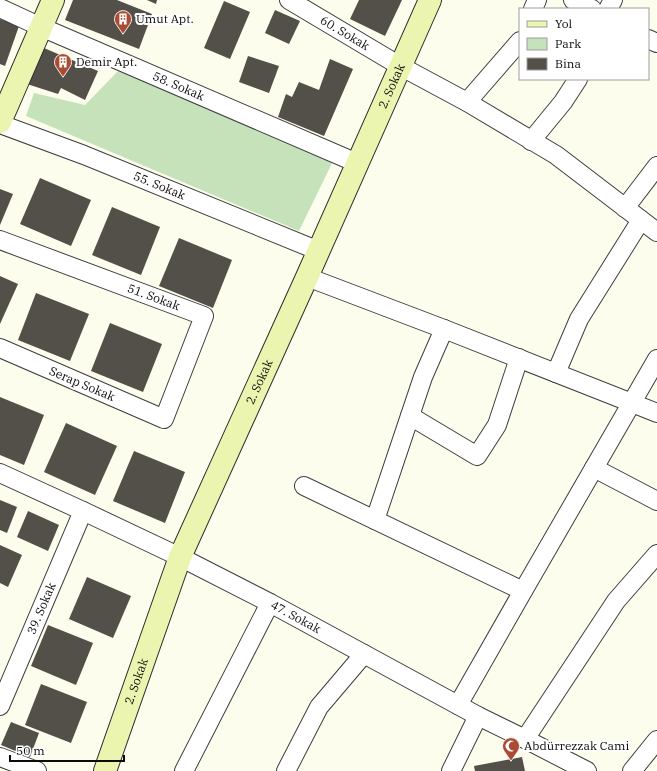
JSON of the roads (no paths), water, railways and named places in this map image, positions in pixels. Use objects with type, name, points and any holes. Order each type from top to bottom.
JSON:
[{"type":"street","points":[[0,123],[53,0]]},
{"type":"street","name":"60. Sokak","points":[[289,0],[400,66],[467,102],[556,155],[657,232]]},
{"type":"street","name":"2. Sokak","points":[[105,771],[180,558],[319,251],[430,0]]},
{"type":"street","points":[[573,0],[590,8]]},
{"type":"street","name":"58. Sokak","points":[[0,8],[357,163]]},
{"type":"street","points":[[467,102],[519,42]]},
{"type":"street","points":[[531,141],[563,102],[577,80]]},
{"type":"street","name":"55. Sokak","points":[[0,123],[92,158],[319,251]]},
{"type":"street","points":[[625,208],[657,166]]},
{"type":"street","points":[[556,373],[579,319],[641,220]]},
{"type":"street","name":"51. Sokak","points":[[0,240],[204,316],[164,419]]},
{"type":"street","points":[[307,277],[519,358],[657,414]]},
{"type":"street","points":[[375,520],[423,377],[444,329]]},
{"type":"street","name":"Serap Sokak","points":[[0,348],[164,419]]},
{"type":"street","points":[[410,416],[477,456],[497,425],[519,358]]},
{"type":"street","points":[[458,705],[657,359]]},
{"type":"street","points":[[594,468],[657,501]]},
{"type":"street","name":"47. Sokak","points":[[0,473],[83,511],[270,603],[478,716],[587,771]]},
{"type":"street","points":[[304,486],[523,591]]},
{"type":"street","name":"39. Sokak","points":[[0,706],[83,511]]},
{"type":"street","points":[[525,739],[616,601],[657,554]]},
{"type":"street","points":[[184,771],[270,603]]},
{"type":"street","points":[[286,771],[319,707],[364,654]]},
{"type":"street","points":[[451,771],[478,716]]},
{"type":"street","points":[[632,771],[657,740]]},
{"type":"street","points":[[0,757],[36,771]]},
{"type":"place","name":"Umut Apt.","points":[[123,34]]},
{"type":"place","name":"Demir Apt.","points":[[63,77]]},
{"type":"place","name":"Abdürrezzak Cami","points":[[511,761]]}]
